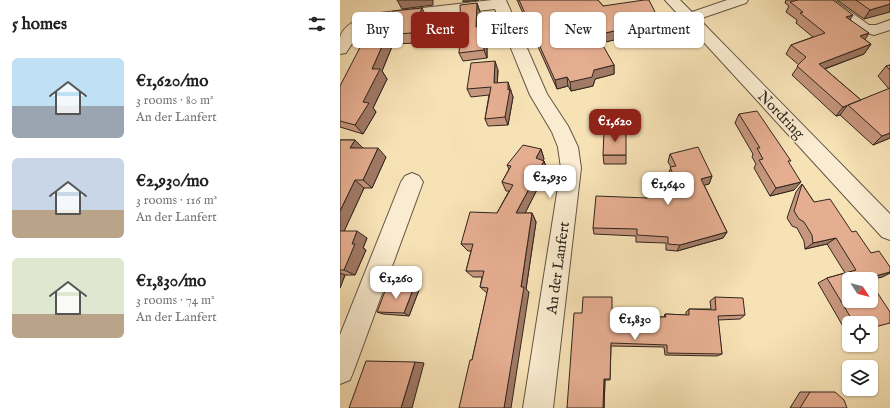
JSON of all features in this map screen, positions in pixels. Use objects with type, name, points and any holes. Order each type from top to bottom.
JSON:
[{"type":"street","name":"Nordring","points":[[672,0],[683,12]]},
{"type":"street","points":[[704,13],[741,0]]},
{"type":"street","points":[[825,0],[863,28],[868,30],[874,31],[890,25]]},
{"type":"street","points":[[340,49],[353,29],[366,21],[380,17],[500,2]]},
{"type":"street","name":"An der Lanfert","points":[[500,2],[539,95],[561,131],[568,147],[571,168],[538,408]]},
{"type":"street","name":"Nordring","points":[[704,34],[890,230]]},
{"type":"street","points":[[340,370],[412,182]]},
{"type":"building","points":[[519,0],[598,0],[603,6],[649,0],[655,12],[614,12],[614,31],[606,33],[606,12],[550,12],[550,48],[604,48],[614,65],[594,70],[592,77],[570,82],[567,77],[555,80],[541,48],[542,48],[542,12],[524,12]]},
{"type":"building","points":[[798,0],[833,0],[853,15],[846,17],[869,33],[860,36],[871,44],[819,64],[861,100],[843,107],[797,66],[806,57],[791,45],[825,33],[800,13],[803,12],[790,2]]},
{"type":"building","points":[[856,0],[890,0],[890,4],[870,10]]},
{"type":"building","points":[[477,3],[477,48],[484,48],[484,50],[459,53],[459,48],[469,48],[469,12],[460,12],[460,5]]},
{"type":"building","points":[[422,8],[420,12],[411,12],[411,33],[403,34],[403,12],[393,11]]},
{"type":"building","points":[[360,48],[381,48],[372,69],[380,69],[363,102],[369,103],[355,125],[340,121],[340,86]]},
{"type":"building","points":[[495,61],[494,83],[508,82],[508,90],[510,89],[505,117],[485,119],[491,87],[467,89],[471,63]]},
{"type":"building","points":[[890,88],[890,133],[882,136],[848,105]]},
{"type":"building","points":[[757,111],[791,161],[788,161],[801,182],[776,188],[759,160],[763,159],[757,148],[760,148],[739,114]]},
{"type":"building","points":[[604,130],[626,130],[626,155],[603,155]]},
{"type":"building","points":[[340,140],[355,140],[350,148],[378,148],[363,180],[355,180],[340,211]]},
{"type":"building","points":[[523,145],[541,149],[536,158],[544,161],[516,213],[532,213],[521,287],[524,287],[504,408],[459,408],[470,360],[472,360],[488,288],[480,287],[484,271],[466,271],[473,244],[461,244],[470,212],[497,213],[513,185],[502,182],[511,166],[507,165]]},
{"type":"building","points":[[698,147],[712,176],[701,179],[727,232],[680,245],[668,244],[668,237],[637,235],[637,229],[593,228],[596,196],[648,198],[648,190],[677,183],[670,167],[676,166],[670,154]]},
{"type":"building","points":[[802,184],[814,202],[830,199],[852,232],[856,231],[871,253],[879,251],[890,267],[890,272],[878,275],[878,272],[849,272],[856,270],[836,238],[813,243],[812,235],[804,222],[799,219],[794,211]]},
{"type":"building","points":[[340,231],[357,231],[352,244],[355,244],[344,270],[340,270]]},
{"type":"building","points":[[842,274],[842,303],[827,278]]},
{"type":"building","points":[[387,286],[414,287],[404,313],[377,312]]},
{"type":"building","points":[[878,294],[890,312],[890,323],[878,326],[878,316],[850,316],[845,308],[878,308]]},
{"type":"building","points":[[583,297],[612,297],[612,317],[666,317],[665,314],[689,315],[689,309],[716,310],[715,297],[743,298],[745,315],[718,316],[722,354],[667,353],[667,345],[611,343],[610,379],[604,379],[603,408],[567,408],[574,313],[582,313]]},
{"type":"building","points":[[366,361],[415,362],[401,408],[349,408]]},
{"type":"building","points":[[810,392],[835,392],[844,400],[847,408],[800,408]]}]
